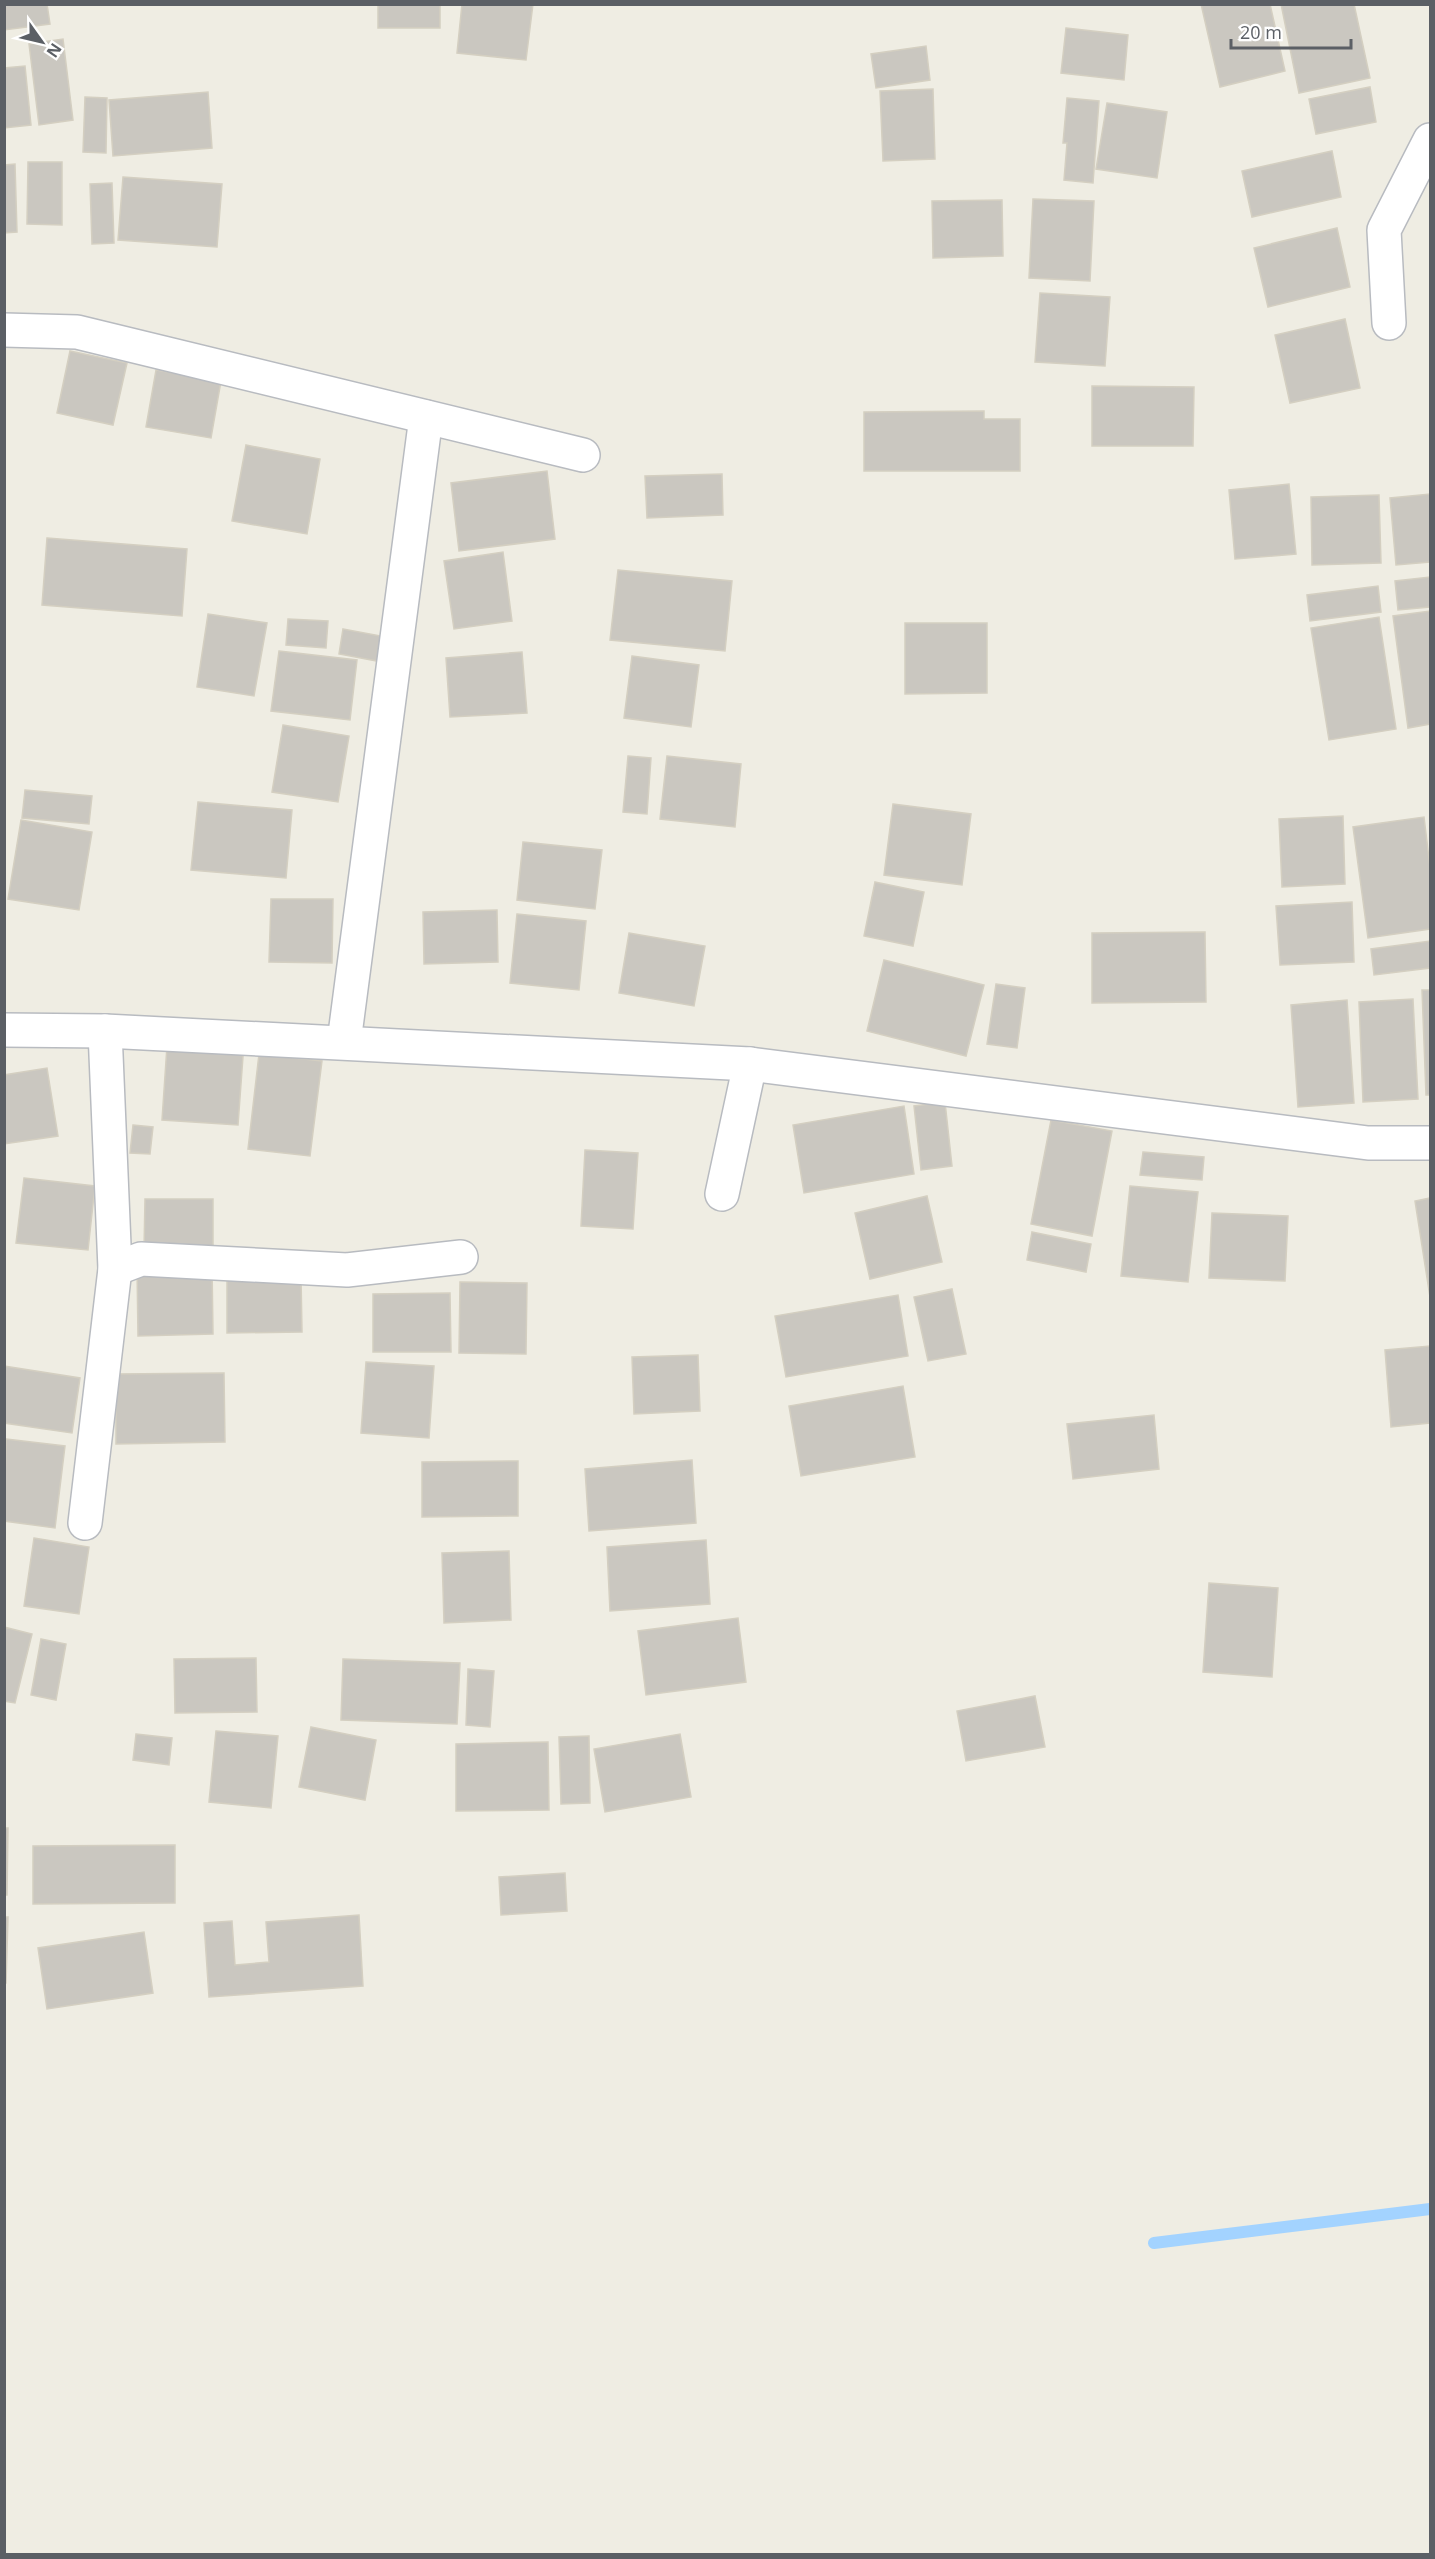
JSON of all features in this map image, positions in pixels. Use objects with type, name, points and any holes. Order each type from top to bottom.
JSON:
[{"type":"street","points":[[1389,323],[1384,230],[1431,140]]},
{"type":"street","points":[[4,330],[77,332],[583,455]]},
{"type":"street","points":[[344,1042],[426,417]]},
{"type":"street","points":[[4,1030],[105,1031],[750,1064],[1368,1143],[1431,1143]]},
{"type":"street","points":[[85,1522],[115,1269],[105,1031]]},
{"type":"street","points":[[722,1194],[750,1064]]},
{"type":"street","points":[[115,1269],[141,1259],[347,1270],[461,1257]]},
{"type":"building","points":[[4,4],[47,4],[50,24],[4,30]]},
{"type":"building","points":[[378,4],[440,4],[440,28],[378,28]]},
{"type":"building","points":[[462,4],[533,4],[526,60],[457,53]]},
{"type":"building","points":[[1201,4],[1270,4],[1285,71],[1220,87]]},
{"type":"building","points":[[1281,4],[1354,4],[1370,78],[1299,93]]},
{"type":"building","points":[[1066,28],[1128,35],[1124,80],[1061,73]]},
{"type":"building","points":[[63,39],[73,120],[39,125],[29,44]]},
{"type":"building","points":[[926,46],[930,80],[876,88],[871,54]]},
{"type":"building","points":[[25,66],[31,125],[4,128],[4,68]]},
{"type":"building","points":[[1370,87],[1376,122],[1316,134],[1309,99]]},
{"type":"building","points":[[933,89],[935,159],[883,161],[880,91]]},
{"type":"building","points":[[208,92],[212,148],[113,156],[109,100]]},
{"type":"building","points":[[85,97],[107,98],[106,153],[83,152]]},
{"type":"building","points":[[1067,98],[1099,101],[1093,183],[1064,180],[1067,143],[1063,143]]},
{"type":"building","points":[[1107,103],[1167,112],[1157,178],[1096,169]]},
{"type":"building","points":[[1332,151],[1341,197],[1252,217],[1242,171]]},
{"type":"building","points":[[28,162],[62,162],[62,225],[27,224]]},
{"type":"building","points":[[15,164],[17,232],[4,233],[4,165]]},
{"type":"building","points":[[123,177],[222,184],[217,247],[118,240]]},
{"type":"building","points":[[112,183],[114,243],[92,244],[90,184]]},
{"type":"building","points":[[1033,199],[1094,201],[1090,281],[1029,278]]},
{"type":"building","points":[[1002,200],[1003,256],[933,258],[932,201]]},
{"type":"building","points":[[1337,228],[1350,287],[1268,307],[1254,248]]},
{"type":"building","points":[[1040,293],[1110,297],[1105,366],[1035,362]]},
{"type":"building","points":[[1345,319],[1360,388],[1290,403],[1275,335]]},
{"type":"building","points":[[70,351],[127,363],[113,425],[57,413]]},
{"type":"building","points":[[156,370],[221,381],[211,438],[146,427]]},
{"type":"building","points":[[1092,386],[1194,387],[1193,446],[1092,446]]},
{"type":"building","points":[[984,411],[984,419],[1020,419],[1020,471],[864,471],[864,412]]},
{"type":"building","points":[[246,445],[320,459],[307,534],[232,521]]},
{"type":"building","points":[[547,471],[555,539],[459,551],[451,483]]},
{"type":"building","points":[[722,474],[723,515],[647,518],[645,476]]},
{"type":"building","points":[[1289,484],[1296,554],[1235,559],[1229,490]]},
{"type":"building","points":[[1430,494],[1430,562],[1396,565],[1390,498]]},
{"type":"building","points":[[1379,495],[1381,563],[1312,565],[1311,497]]},
{"type":"building","points":[[47,538],[187,549],[182,616],[42,605]]},
{"type":"building","points":[[503,552],[512,621],[454,629],[444,561]]},
{"type":"building","points":[[618,570],[732,581],[725,651],[610,640]]},
{"type":"building","points":[[1430,577],[1430,607],[1398,610],[1395,581]]},
{"type":"building","points":[[1378,586],[1381,612],[1310,621],[1307,595]]},
{"type":"building","points":[[1430,611],[1430,724],[1408,728],[1393,616]]},
{"type":"building","points":[[208,614],[267,623],[254,696],[197,687]]},
{"type":"building","points":[[1379,617],[1396,729],[1329,740],[1311,628]]},
{"type":"building","points":[[288,619],[328,621],[326,648],[286,645]]},
{"type":"building","points":[[905,623],[987,623],[987,693],[905,694]]},
{"type":"building","points":[[343,629],[381,636],[377,661],[339,654]]},
{"type":"building","points":[[279,651],[357,660],[350,720],[271,711]]},
{"type":"building","points":[[522,652],[527,713],[450,717],[446,658]]},
{"type":"building","points":[[632,656],[699,665],[691,727],[624,718]]},
{"type":"building","points":[[283,725],[349,736],[338,802],[272,792]]},
{"type":"building","points":[[628,756],[651,758],[647,814],[623,812]]},
{"type":"building","points":[[667,756],[741,764],[735,827],[660,819]]},
{"type":"building","points":[[25,790],[92,796],[89,824],[22,818]]},
{"type":"building","points":[[198,802],[292,810],[286,878],[191,870]]},
{"type":"building","points":[[893,804],[971,814],[962,885],[884,875]]},
{"type":"building","points":[[1343,816],[1345,884],[1282,887],[1279,819]]},
{"type":"building","points":[[1424,817],[1430,867],[1430,929],[1368,938],[1353,827]]},
{"type":"building","points":[[21,820],[92,832],[79,910],[8,899]]},
{"type":"building","points":[[523,842],[602,850],[595,909],[517,900]]},
{"type":"building","points":[[875,882],[924,892],[913,946],[864,936]]},
{"type":"building","points":[[271,899],[333,899],[332,963],[269,962]]},
{"type":"building","points":[[1352,902],[1354,962],[1280,965],[1276,906]]},
{"type":"building","points":[[497,910],[498,962],[424,964],[423,912]]},
{"type":"building","points":[[517,914],[586,921],[579,990],[510,983]]},
{"type":"building","points":[[1205,932],[1206,1002],[1092,1003],[1092,933]]},
{"type":"building","points":[[629,933],[705,946],[694,1006],[619,993]]},
{"type":"building","points":[[1430,941],[1430,968],[1374,975],[1371,949]]},
{"type":"building","points":[[884,960],[984,985],[966,1056],[867,1031]]},
{"type":"building","points":[[996,984],[1025,988],[1017,1048],[987,1044]]},
{"type":"building","points":[[1422,990],[1430,990],[1430,1095],[1426,1095]]},
{"type":"building","points":[[1413,999],[1418,1099],[1363,1102],[1359,1002]]},
{"type":"building","points":[[1347,1000],[1354,1103],[1298,1107],[1291,1005]]},
{"type":"building","points":[[245,1029],[238,1125],[162,1120],[167,1046]]},
{"type":"building","points":[[259,1054],[322,1061],[310,1156],[248,1149]]},
{"type":"building","points":[[47,1068],[58,1136],[4,1144],[4,1075]]},
{"type":"building","points":[[945,1102],[952,1166],[921,1170],[914,1106]]},
{"type":"building","points":[[904,1106],[914,1174],[804,1193],[793,1125]]},
{"type":"building","points":[[1051,1120],[1112,1131],[1092,1236],[1031,1224]]},
{"type":"building","points":[[133,1125],[153,1127],[150,1154],[130,1153]]},
{"type":"building","points":[[585,1150],[638,1153],[633,1229],[581,1226]]},
{"type":"building","points":[[1143,1152],[1204,1157],[1202,1180],[1140,1175]]},
{"type":"building","points":[[24,1178],[95,1186],[88,1250],[16,1243]]},
{"type":"building","points":[[1130,1186],[1198,1192],[1188,1282],[1121,1276]]},
{"type":"building","points":[[927,1196],[942,1262],[870,1279],[855,1213]]},
{"type":"building","points":[[1430,1198],[1430,1297],[1415,1201]]},
{"type":"building","points":[[145,1199],[213,1199],[213,1247],[144,1249]]},
{"type":"building","points":[[1212,1213],[1288,1216],[1285,1281],[1209,1278]]},
{"type":"building","points":[[1032,1232],[1091,1244],[1086,1272],[1027,1260]]},
{"type":"building","points":[[212,1265],[213,1334],[138,1336],[137,1267]]},
{"type":"building","points":[[301,1276],[302,1332],[227,1333],[227,1278]]},
{"type":"building","points":[[460,1282],[527,1283],[526,1354],[459,1353]]},
{"type":"building","points":[[952,1289],[966,1354],[928,1361],[914,1297]]},
{"type":"building","points":[[450,1293],[451,1352],[373,1352],[373,1294]]},
{"type":"building","points":[[898,1295],[908,1356],[786,1377],[775,1316]]},
{"type":"building","points":[[1430,1346],[1430,1423],[1391,1427],[1385,1350]]},
{"type":"building","points":[[698,1355],[700,1411],[634,1414],[632,1357]]},
{"type":"building","points":[[366,1362],[434,1366],[429,1438],[361,1433]]},
{"type":"building","points":[[4,1366],[80,1378],[72,1433],[4,1423]]},
{"type":"building","points":[[224,1373],[225,1442],[116,1444],[116,1374]]},
{"type":"building","points":[[903,1386],[915,1457],[801,1476],[789,1406]]},
{"type":"building","points":[[1154,1415],[1159,1469],[1073,1479],[1067,1424]]},
{"type":"building","points":[[6,1439],[65,1446],[55,1528],[4,1521]]},
{"type":"building","points":[[692,1460],[696,1523],[589,1531],[585,1469]]},
{"type":"building","points":[[518,1461],[518,1516],[422,1517],[422,1462]]},
{"type":"building","points":[[34,1538],[89,1547],[79,1614],[24,1606]]},
{"type":"building","points":[[706,1540],[710,1604],[610,1611],[607,1547]]},
{"type":"building","points":[[509,1551],[511,1620],[444,1623],[442,1553]]},
{"type":"building","points":[[1209,1583],[1278,1588],[1272,1677],[1203,1672]]},
{"type":"building","points":[[738,1618],[746,1682],[646,1695],[638,1631]]},
{"type":"building","points":[[4,1627],[32,1634],[15,1703],[4,1701]]},
{"type":"building","points":[[41,1639],[66,1644],[56,1700],[31,1695]]},
{"type":"building","points":[[256,1658],[257,1712],[175,1713],[174,1659]]},
{"type":"building","points":[[343,1659],[460,1663],[457,1724],[341,1720]]},
{"type":"building","points":[[468,1669],[494,1671],[490,1727],[466,1725]]},
{"type":"building","points":[[1035,1696],[1045,1747],[966,1761],[957,1711]]},
{"type":"building","points":[[311,1727],[376,1740],[365,1800],[299,1787]]},
{"type":"building","points":[[216,1731],[278,1736],[271,1808],[209,1802]]},
{"type":"building","points":[[136,1734],[172,1738],[169,1765],[133,1760]]},
{"type":"building","points":[[680,1734],[691,1797],[605,1812],[594,1749]]},
{"type":"building","points":[[589,1736],[590,1803],[561,1804],[559,1737]]},
{"type":"building","points":[[548,1742],[549,1810],[456,1811],[456,1744]]},
{"type":"building","points":[[4,1828],[8,1828],[7,1895],[4,1895]]},
{"type":"building","points":[[175,1845],[175,1903],[33,1904],[33,1846]]},
{"type":"building","points":[[565,1873],[567,1911],[501,1915],[499,1877]]},
{"type":"building","points":[[359,1915],[363,1986],[209,1997],[204,1923],[232,1921],[235,1965],[269,1962],[266,1922]]},
{"type":"building","points":[[4,1917],[8,1917],[6,1983],[4,1983]]},
{"type":"building","points":[[144,1932],[153,1993],[47,2009],[38,1948]]},
{"type":"waterway","points":[[1154,2243],[1430,2209]]}]
